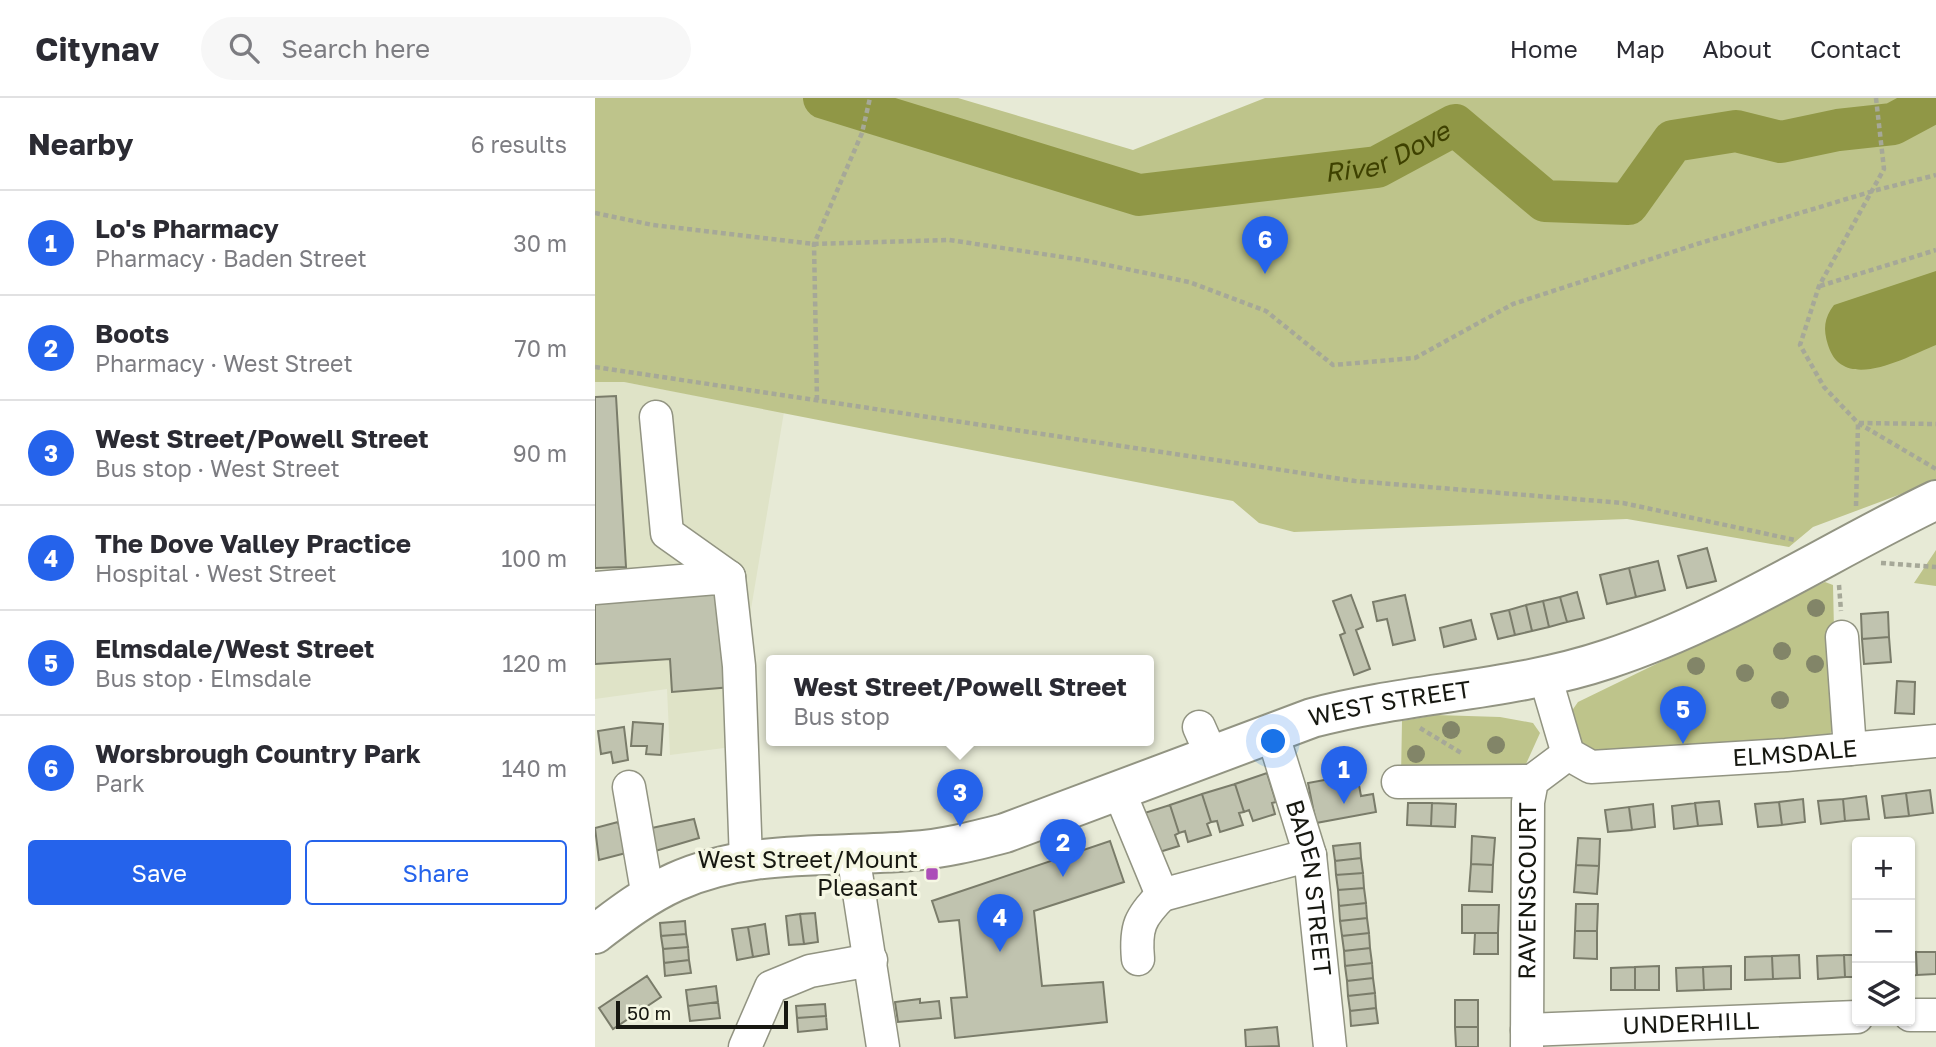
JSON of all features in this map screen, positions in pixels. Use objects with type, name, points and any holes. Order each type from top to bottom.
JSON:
[{"type":"main road","name":"WEST STREET","points":[[596,931],[676,881],[745,861],[863,847],[956,846],[1005,833],[1119,791],[1205,741],[1272,732],[1346,709],[1545,676],[1605,660],[1662,640],[1734,608],[1936,500]]},
{"type":"street","points":[[656,417],[667,533],[729,577],[739,666],[745,861]]},
{"type":"street","points":[[595,588],[729,577]]},
{"type":"street","points":[[1842,637],[1850,749]]},
{"type":"street","points":[[1545,676],[1567,754]]},
{"type":"street","name":"BADEN STREET","points":[[1272,732],[1310,855],[1330,1047]]},
{"type":"street","name":"ELMSDALE","points":[[1567,754],[1591,767],[1936,741]]},
{"type":"street","name":"RAVENSCOURT","points":[[1527,1038],[1528,802],[1532,781],[1567,754]]},
{"type":"street","points":[[1398,782],[1532,781]]},
{"type":"street","points":[[629,787],[648,897]]},
{"type":"street","points":[[1119,791],[1162,895]]},
{"type":"street","points":[[863,847],[871,960],[883,1047]]},
{"type":"street","points":[[1138,959],[1136,935],[1145,913],[1162,895],[1310,855]]},
{"type":"street","points":[[745,1047],[771,987],[810,971],[871,960]]},
{"type":"street","points":[[1915,1016],[1936,1015]]},
{"type":"street","name":"UNDERHILL","points":[[1527,1038],[1852,1017]]},
{"type":"path","points":[[817,400],[814,244],[862,133],[870,98]]},
{"type":"path","points":[[1876,98],[1884,169],[1819,286],[1800,345],[1824,387],[1859,423],[1936,469]]},
{"type":"path","points":[[595,213],[653,225],[814,244],[949,240],[1083,260],[1189,282],[1266,311],[1333,365],[1415,358],[1513,304],[1873,191],[1936,176]]},
{"type":"path","points":[[1819,286],[1936,250]]},
{"type":"path","points":[[595,367],[1355,481],[1623,502],[1851,545],[1875,562],[1936,567]]},
{"type":"path","points":[[1859,423],[1936,424]]},
{"type":"path","points":[[1842,637],[1851,545],[1856,523],[1859,423]]},
{"type":"path","points":[[1395,700],[1398,715],[1467,756]]},
{"type":"shaded area","points":[[595,98],[958,98],[1133,150],[1265,98],[1936,98],[1936,481],[1813,527],[1789,547],[1627,519],[1294,532],[1259,523],[1233,501],[624,382],[595,382]]},
{"type":"shaded area","points":[[1936,271],[1936,345],[1876,368],[1861,370],[1847,367],[1836,360],[1825,334],[1826,319],[1834,305]]},
{"type":"shaded area","points":[[595,382],[624,382],[784,412],[751,609],[755,744],[670,755],[667,689],[595,699]]},
{"type":"shaded area","points":[[1936,550],[1936,586],[1914,583]]},
{"type":"shaded area","points":[[1825,582],[1833,585],[1836,721],[1828,739],[1614,756],[1582,750],[1571,712],[1578,702]]},
{"type":"shaded area","points":[[1436,715],[1500,717],[1533,723],[1540,733],[1526,764],[1492,779],[1401,778],[1402,721]]},
{"type":"building","points":[[616,396],[626,567],[595,568],[595,397]]},
{"type":"building","points":[[1707,548],[1716,581],[1687,588],[1678,556]]},
{"type":"building","points":[[1658,561],[1665,590],[1636,597],[1629,568]]},
{"type":"building","points":[[1629,568],[1636,597],[1607,604],[1600,575]]},
{"type":"building","points":[[1577,592],[1584,618],[1567,622],[1560,597]]},
{"type":"building","points":[[725,593],[732,687],[672,692],[670,659],[595,664],[595,603]]},
{"type":"building","points":[[1351,595],[1363,627],[1356,630],[1370,669],[1354,675],[1340,635],[1345,633],[1333,601]]},
{"type":"building","points":[[1405,595],[1415,640],[1393,645],[1387,619],[1377,621],[1373,602]]},
{"type":"building","points":[[1560,597],[1567,622],[1549,627],[1543,601]]},
{"type":"building","points":[[1543,601],[1549,627],[1532,631],[1526,605]]},
{"type":"building","points":[[1526,605],[1532,631],[1515,635],[1509,610]]},
{"type":"building","points":[[1509,610],[1515,635],[1498,639],[1491,614]]},
{"type":"building","points":[[1888,612],[1889,637],[1862,639],[1861,614]]},
{"type":"building","points":[[1471,620],[1476,639],[1444,647],[1440,628]]},
{"type":"building","points":[[1889,637],[1891,662],[1864,664],[1862,639]]},
{"type":"building","points":[[1897,681],[1915,682],[1914,714],[1895,713]]},
{"type":"building","points":[[633,722],[663,724],[661,755],[646,754],[647,746],[631,746]]},
{"type":"building","points":[[624,727],[628,760],[613,763],[611,752],[601,754],[598,731]]},
{"type":"building","points":[[1267,773],[1276,802],[1272,803],[1275,814],[1253,821],[1249,810],[1244,812],[1235,784]]},
{"type":"building","points":[[1357,774],[1361,796],[1373,794],[1376,812],[1316,823],[1308,783]]},
{"type":"building","points":[[1235,784],[1244,812],[1239,813],[1243,825],[1220,832],[1217,821],[1211,822],[1202,794]]},
{"type":"building","points":[[1930,790],[1933,813],[1909,816],[1906,793]]},
{"type":"building","points":[[1906,793],[1909,816],[1885,818],[1882,796]]},
{"type":"building","points":[[1202,794],[1211,822],[1207,824],[1211,835],[1188,842],[1185,831],[1179,833],[1170,805]]},
{"type":"building","points":[[1866,796],[1869,819],[1845,821],[1843,799]]},
{"type":"building","points":[[1803,799],[1805,822],[1782,825],[1779,802]]},
{"type":"building","points":[[1843,799],[1845,821],[1821,824],[1818,801]]},
{"type":"building","points":[[1719,801],[1722,824],[1698,826],[1695,803]]},
{"type":"building","points":[[1779,802],[1782,825],[1758,827],[1755,804]]},
{"type":"building","points":[[1408,803],[1432,803],[1431,826],[1407,825]]},
{"type":"building","points":[[1432,803],[1456,804],[1455,827],[1431,826]]},
{"type":"building","points":[[1695,803],[1698,826],[1674,829],[1672,806]]},
{"type":"building","points":[[1653,804],[1655,827],[1632,830],[1629,807]]},
{"type":"building","points":[[1170,805],[1179,833],[1175,835],[1179,846],[1156,853],[1138,815]]},
{"type":"building","points":[[1629,807],[1632,830],[1608,832],[1605,810]]},
{"type":"building","points":[[694,819],[699,838],[652,852],[647,829]]},
{"type":"building","points":[[618,822],[626,853],[599,860],[595,828]]},
{"type":"building","points":[[1472,836],[1495,838],[1493,865],[1471,864]]},
{"type":"building","points":[[1578,838],[1600,839],[1599,866],[1576,865]]},
{"type":"building","points":[[1110,841],[1124,882],[1034,911],[1042,986],[1103,982],[1107,1022],[955,1038],[951,998],[967,997],[959,920],[939,922],[932,901]]},
{"type":"building","points":[[1360,843],[1361,858],[1335,861],[1333,846]]},
{"type":"building","points":[[1361,858],[1363,873],[1336,875],[1335,861]]},
{"type":"building","points":[[1471,864],[1493,865],[1492,892],[1469,891]]},
{"type":"building","points":[[1576,865],[1599,866],[1597,894],[1574,892]]},
{"type":"building","points":[[1363,873],[1364,888],[1338,890],[1336,875]]},
{"type":"building","points":[[1364,888],[1366,903],[1339,906],[1338,890]]},
{"type":"building","points":[[1366,903],[1367,918],[1340,921],[1339,906]]},
{"type":"building","points":[[1576,904],[1598,904],[1597,931],[1575,931]]},
{"type":"building","points":[[1462,905],[1499,905],[1498,933],[1462,933]]},
{"type":"building","points":[[815,913],[818,942],[804,944],[800,914]]},
{"type":"building","points":[[800,914],[804,944],[789,945],[786,916]]},
{"type":"building","points":[[1367,918],[1369,933],[1342,936],[1340,921]]},
{"type":"building","points":[[685,921],[686,934],[661,936],[660,923]]},
{"type":"building","points":[[765,924],[769,954],[753,957],[748,927]]},
{"type":"building","points":[[748,927],[753,957],[737,960],[732,929]]},
{"type":"building","points":[[1575,931],[1597,931],[1597,959],[1574,958]]},
{"type":"building","points":[[1369,933],[1370,948],[1344,951],[1342,936]]},
{"type":"building","points":[[1475,933],[1498,933],[1498,954],[1474,954]]},
{"type":"building","points":[[686,934],[688,947],[663,949],[661,936]]},
{"type":"building","points":[[688,947],[689,960],[664,963],[663,949]]},
{"type":"building","points":[[1370,948],[1372,963],[1345,966],[1344,951]]},
{"type":"building","points":[[1915,952],[1917,975],[1915,975],[1915,963]]},
{"type":"building","points":[[1916,952],[1936,952],[1936,974],[1917,975]]},
{"type":"building","points":[[1799,955],[1800,978],[1773,979],[1772,956]]},
{"type":"building","points":[[1844,955],[1845,977],[1818,979],[1817,956]]},
{"type":"building","points":[[1844,955],[1852,955],[1852,977],[1845,977]]},
{"type":"building","points":[[1772,956],[1773,979],[1745,980],[1745,957]]},
{"type":"building","points":[[689,960],[691,973],[665,976],[664,963]]},
{"type":"building","points":[[1372,963],[1373,978],[1347,981],[1345,966]]},
{"type":"building","points":[[1659,966],[1659,990],[1635,990],[1635,967]]},
{"type":"building","points":[[1731,966],[1731,989],[1704,990],[1703,967]]},
{"type":"building","points":[[1635,967],[1635,990],[1611,990],[1611,968]]},
{"type":"building","points":[[1703,967],[1704,990],[1677,991],[1676,968]]},
{"type":"building","points":[[647,976],[661,997],[613,1029],[599,1008]]},
{"type":"building","points":[[1373,978],[1375,993],[1348,996],[1347,981]]},
{"type":"building","points":[[716,986],[718,1002],[688,1006],[686,990]]},
{"type":"building","points":[[1375,993],[1376,1008],[1350,1011],[1348,996]]},
{"type":"building","points":[[920,999],[920,1003],[939,1001],[941,1018],[898,1022],[895,1002]]},
{"type":"building","points":[[1455,1000],[1478,1000],[1478,1027],[1455,1027]]},
{"type":"building","points":[[718,1002],[720,1018],[690,1021],[688,1006]]},
{"type":"building","points":[[825,1004],[826,1016],[797,1018],[796,1006]]},
{"type":"building","points":[[1376,1008],[1378,1023],[1351,1026],[1350,1011]]},
{"type":"building","points":[[826,1016],[827,1029],[798,1032],[797,1018]]},
{"type":"building","points":[[1277,1027],[1279,1046],[1246,1047],[1245,1030]]},
{"type":"building","points":[[1455,1027],[1478,1027],[1478,1047],[1456,1047]]},
{"type":"waterway","name":"River Dove","points":[[824,98],[1139,195],[1377,167],[1455,125],[1545,201],[1628,204],[1673,141],[1736,131],[1781,142],[1838,130],[1893,124],[1936,101]]},
{"type":"place","name":"Worsbrough Country Park","points":[[1265,274]]},
{"type":"place","name":"Elmsdale/West Street","points":[[1683,744]]},
{"type":"place","name":"Lo's Pharmacy","points":[[1344,804]]},
{"type":"place","name":"West Street/Powell Street","points":[[960,827]]},
{"type":"place","name":"West Street/Mount Pleasant","points":[[932,874]]},
{"type":"place","name":"Boots","points":[[1063,877]]},
{"type":"place","name":"The Dove Valley Practice","points":[[1000,952]]}]
